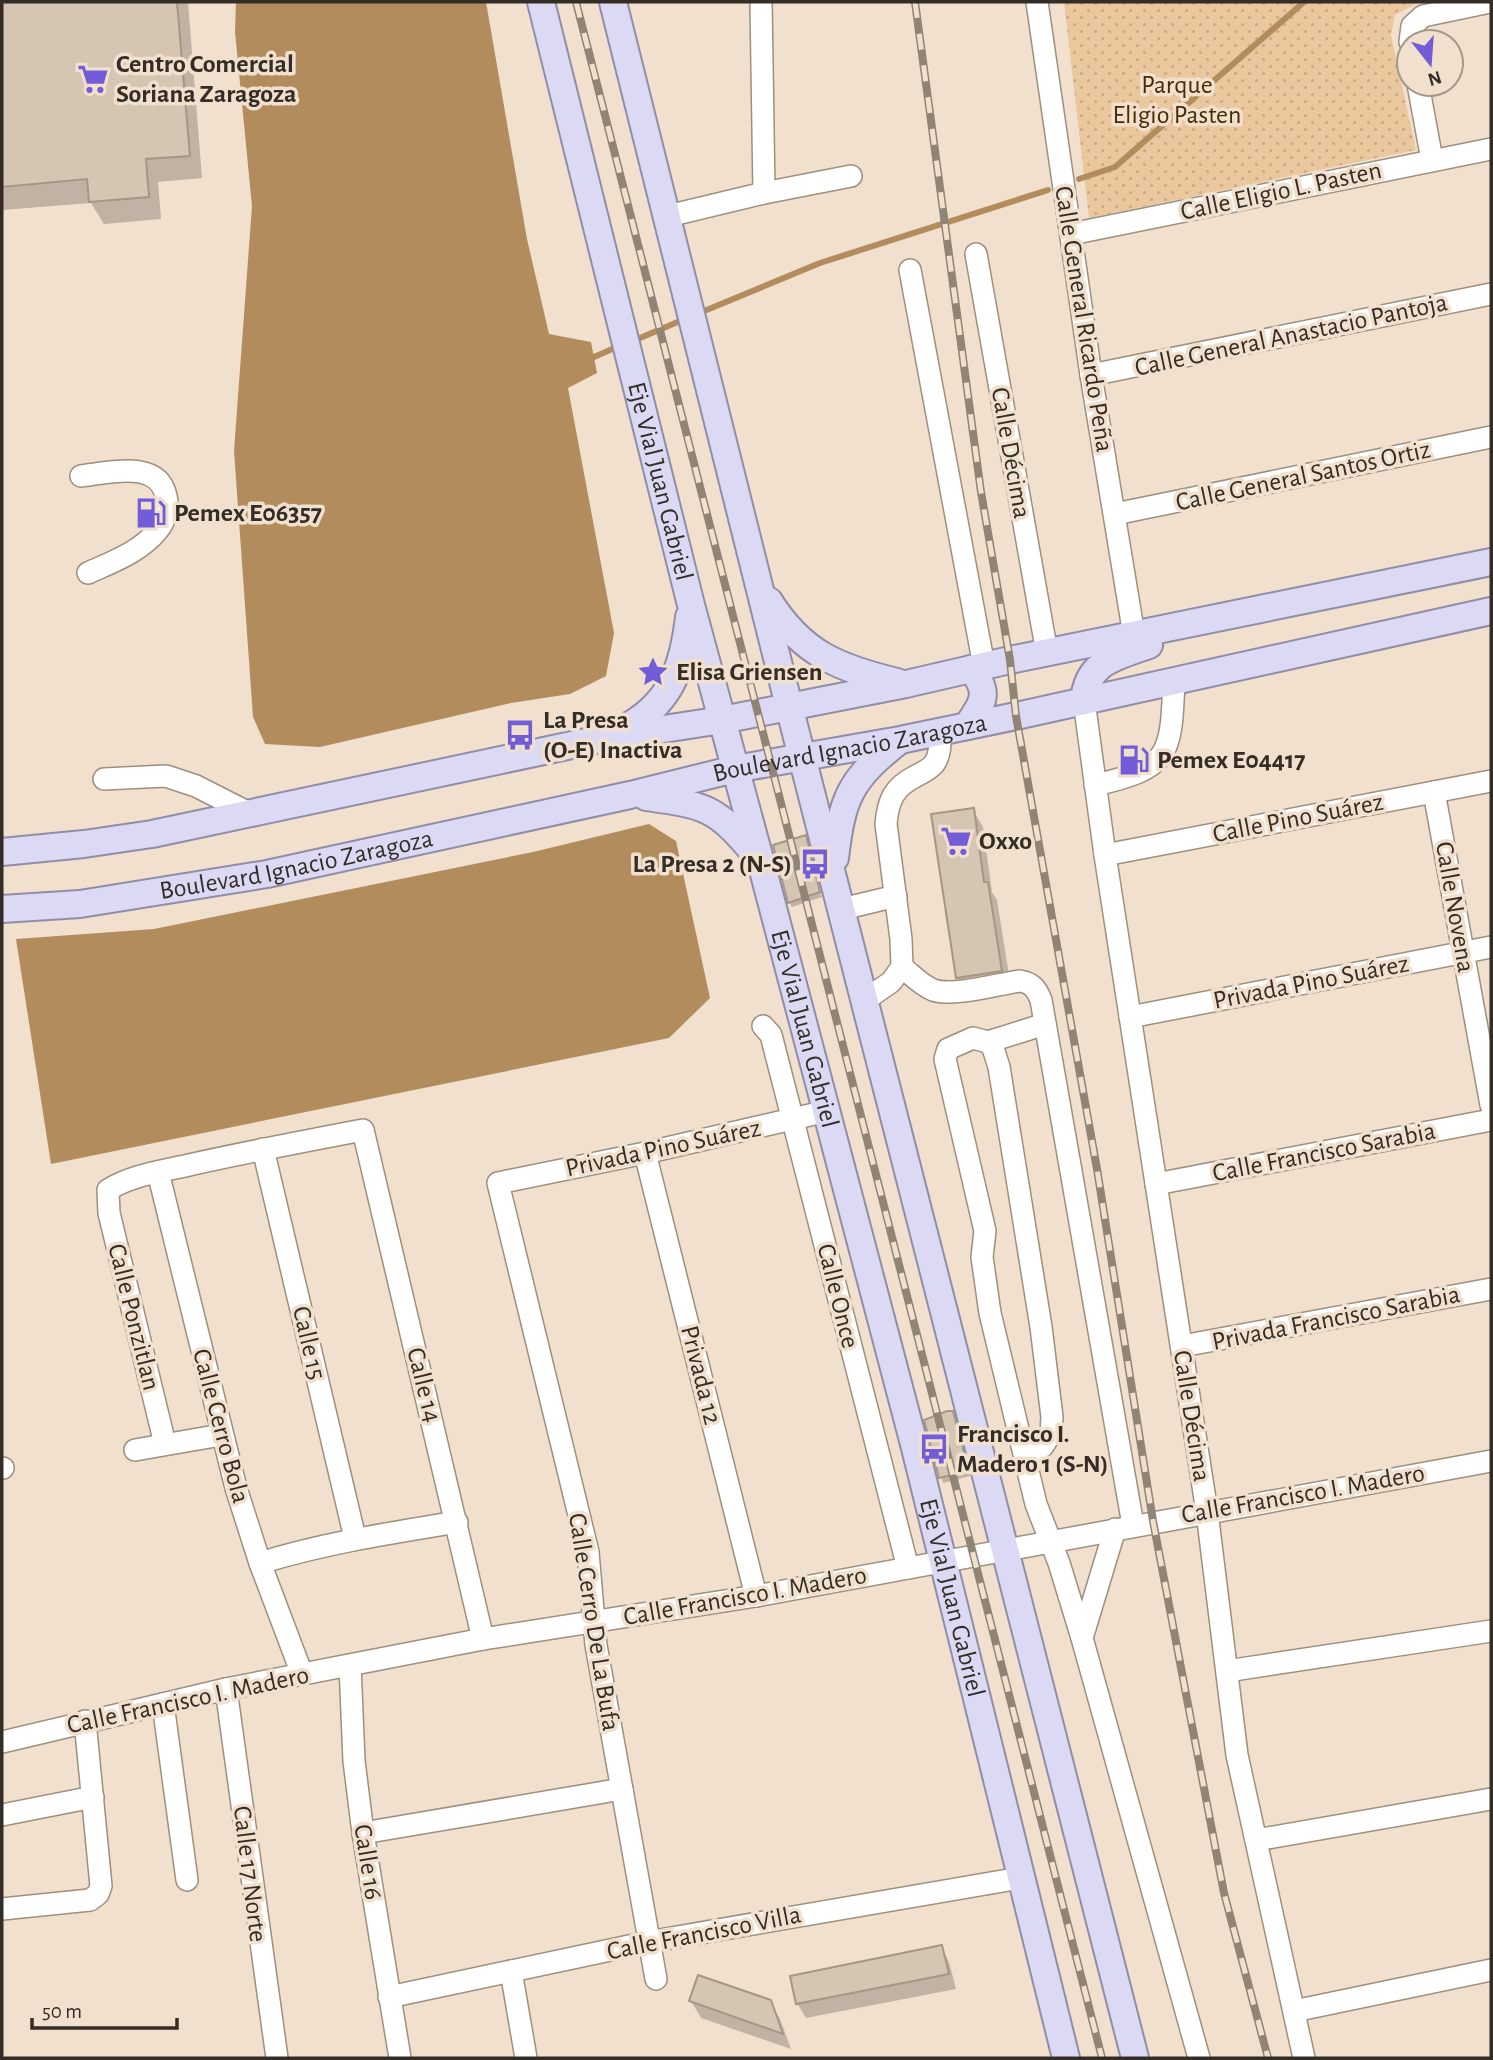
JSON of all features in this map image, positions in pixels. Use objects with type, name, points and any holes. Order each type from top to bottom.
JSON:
[{"type":"main road","name":"Eje Vial Juan Gabriel","points":[[541,2],[691,605],[761,861],[944,1561],[1066,2058]]},
{"type":"main road","points":[[613,2],[789,706],[1135,2058]]},
{"type":"main road","name":"Boulevard Ignacio Zaragoza","points":[[2,852],[84,844],[251,814],[605,738],[722,720],[906,684],[1491,562]]},
{"type":"main road","points":[[760,586],[779,616],[817,653],[856,672],[906,684]]},
{"type":"main road","points":[[605,738],[639,721],[664,696],[677,675],[685,648],[691,605]]},
{"type":"main road","name":"Boulevard Ignacio Zaragoza","points":[[2,909],[80,904],[267,874],[735,769],[803,757],[890,748],[940,732],[1491,611]]},
{"type":"main road","points":[[1084,701],[1087,681],[1097,667],[1121,654],[1167,639],[1194,623]]},
{"type":"main road","points":[[967,726],[983,701],[984,692],[977,668]]},
{"type":"main road","points":[[833,874],[839,823],[845,800],[856,782],[890,748]]},
{"type":"main road","points":[[630,794],[706,808],[722,818],[761,861]]},
{"type":"street","points":[[761,2],[764,193]]},
{"type":"street","name":"Calle General Ricardo Peña","points":[[1037,2],[1091,375],[1134,635]]},
{"type":"street","points":[[1415,28],[1423,16],[1490,2]]},
{"type":"street","points":[[1421,98],[1432,160]]},
{"type":"street","name":"Calle Eligio L. Pasten","points":[[1071,234],[1491,149]]},
{"type":"street","points":[[668,216],[851,176]]},
{"type":"street","name":"Calle Décima","points":[[976,254],[1047,653]]},
{"type":"street","points":[[910,270],[977,668]]},
{"type":"street","name":"Calle General Anastacio Pantoja","points":[[1091,375],[1491,294]]},
{"type":"street","name":"Calle General Santos Ortiz","points":[[1115,514],[1491,437]]},
{"type":"street","points":[[81,476],[132,471],[152,475],[162,483],[167,501],[165,518],[159,530],[120,558],[88,573]]},
{"type":"street","points":[[1096,785],[1132,777],[1151,768],[1164,753],[1170,735],[1174,680]]},
{"type":"street","name":"Calle Décima","points":[[1084,701],[1105,855],[1207,1511],[1237,1755],[1304,2058]]},
{"type":"street","points":[[865,1000],[891,982],[902,967],[901,939],[886,824],[887,807],[894,791],[934,765],[939,753],[940,732]]},
{"type":"street","points":[[890,748],[900,786]]},
{"type":"street","points":[[104,779],[166,776],[196,786],[251,814]]},
{"type":"street","name":"Calle Pino Suárez","points":[[1105,855],[1491,782]]},
{"type":"street","name":"Calle Novena","points":[[1434,792],[1491,1105]]},
{"type":"street","points":[[842,909],[896,897]]},
{"type":"street","name":"Privada Pino Suárez","points":[[1130,1017],[1491,947]]},
{"type":"street","points":[[902,967],[922,984],[934,990],[947,993],[1020,981],[1029,982],[1041,1000],[1124,1527],[1083,1638]]},
{"type":"street","points":[[1045,1024],[988,1042],[973,1038],[962,1041],[948,1049],[945,1059],[985,1231],[982,1257],[990,1313],[1036,1504],[1051,1540],[1083,1638],[1199,2058]]},
{"type":"street","name":"Calle Once","points":[[763,1026],[771,1035],[908,1568]]},
{"type":"street","points":[[988,1042],[993,1048],[999,1067],[1041,1328],[1052,1417],[1051,1433],[1043,1446],[1025,1458]]},
{"type":"street","name":"Privada Pino Suárez","points":[[498,1183],[645,1153],[827,1111]]},
{"type":"street","name":"Calle Francisco Sarabia","points":[[1156,1184],[1491,1119]]},
{"type":"street","name":"Calle 14","points":[[264,1149],[363,1130],[483,1639]]},
{"type":"street","points":[[158,1172],[264,1149]]},
{"type":"street","name":"Calle 15","points":[[264,1149],[355,1538]]},
{"type":"street","name":"Privada 12","points":[[645,1153],[756,1596]]},
{"type":"street","name":"Calle Ponzitlan","points":[[158,1172],[118,1184],[108,1190],[109,1213],[165,1444]]},
{"type":"street","name":"Calle Cerro Bola","points":[[158,1172],[221,1435],[260,1563],[302,1674]]},
{"type":"street","name":"Calle Cerro De La Bufa","points":[[498,1183],[588,1552],[593,1623],[656,1979]]},
{"type":"street","name":"Privada Francisco Sarabia","points":[[1182,1346],[1491,1289]]},
{"type":"street","points":[[135,1450],[221,1435]]},
{"type":"street","name":"Calle Francisco I. Madero","points":[[2,1742],[226,1689],[483,1639],[756,1596],[1207,1511],[1491,1461]]},
{"type":"street","points":[[260,1563],[304,1549],[355,1538],[457,1522]]},
{"type":"street","points":[[1227,1671],[1491,1631]]},
{"type":"street","name":"Calle 16","points":[[350,1665],[354,1761],[363,1833],[400,2058]]},
{"type":"street","name":"Calle 17 Norte","points":[[226,1689],[277,2058]]},
{"type":"street","points":[[163,1703],[187,1880]]},
{"type":"street","points":[[2,1909],[90,1900],[98,1894],[101,1886],[85,1721]]},
{"type":"street","points":[[363,1833],[622,1789]]},
{"type":"street","points":[[2,1815],[93,1797]]},
{"type":"street","points":[[1256,1839],[1491,1799]]},
{"type":"street","name":"Calle Francisco Villa","points":[[389,1997],[648,1941],[1020,1878]]},
{"type":"street","points":[[1294,2011],[1491,1970]]},
{"type":"street","points":[[511,1971],[526,2058]]},
{"type":"green space","name":"Parque Eligio Pasten","points":[[1064,2],[1419,2],[1395,15],[1391,35],[1395,53],[1395,98],[1405,98],[1416,150],[1089,218]]},
{"type":"shaded area","points":[[236,2],[486,2],[527,239],[549,334],[591,342],[597,373],[568,388],[614,633],[606,676],[570,694],[511,703],[320,747],[265,744],[253,717],[234,451],[252,206],[235,32]]},
{"type":"shaded area","points":[[649,824],[676,841],[710,998],[669,1038],[51,1164],[16,939],[154,929],[533,852]]},
{"type":"building","name":"Centro Comercial Soriana Zaragoza","points":[[2,2],[177,2],[190,156],[146,159],[149,197],[89,202],[87,179],[2,187]]},
{"type":"building","points":[[974,808],[984,882],[988,882],[1002,971],[956,978],[931,814]]},
{"type":"building","points":[[806,835],[820,892],[788,903],[773,845]]},
{"type":"building","points":[[953,1411],[969,1471],[939,1478],[924,1420]]},
{"type":"building","points":[[942,1945],[949,1974],[796,2004],[790,1976]]},
{"type":"building","points":[[698,1975],[771,2000],[783,2034],[689,2001]]},
{"type":"waterway","points":[[1079,179],[1115,167],[1304,2]]},
{"type":"waterway","points":[[697,314],[820,263],[1048,190]]},
{"type":"waterway","points":[[633,341],[687,318]]},
{"type":"waterway","points":[[594,357],[619,346]]},
{"type":"railway","points":[[576,2],[1102,2058]]},
{"type":"railway","points":[[915,2],[981,492],[1010,660],[1016,716],[1097,1169],[1153,1521],[1224,1893],[1268,2058]]},
{"type":"place","name":"Centro Comercial Soriana Zaragoza","points":[[93,79]]},
{"type":"place","name":"Pemex E06357","points":[[151,513]]},
{"type":"place","name":"Elisa Griensen","points":[[653,672]]},
{"type":"place","name":"La Presa (O-E) Inactiva","points":[[520,735]]},
{"type":"place","name":"Pemex E04417","points":[[1134,760]]},
{"type":"place","name":"Oxxo","points":[[956,841]]},
{"type":"place","name":"La Presa 2 (N-S)","points":[[815,864]]},
{"type":"place","name":"Francisco I. Madero 1 (S-N)","points":[[934,1449]]}]
